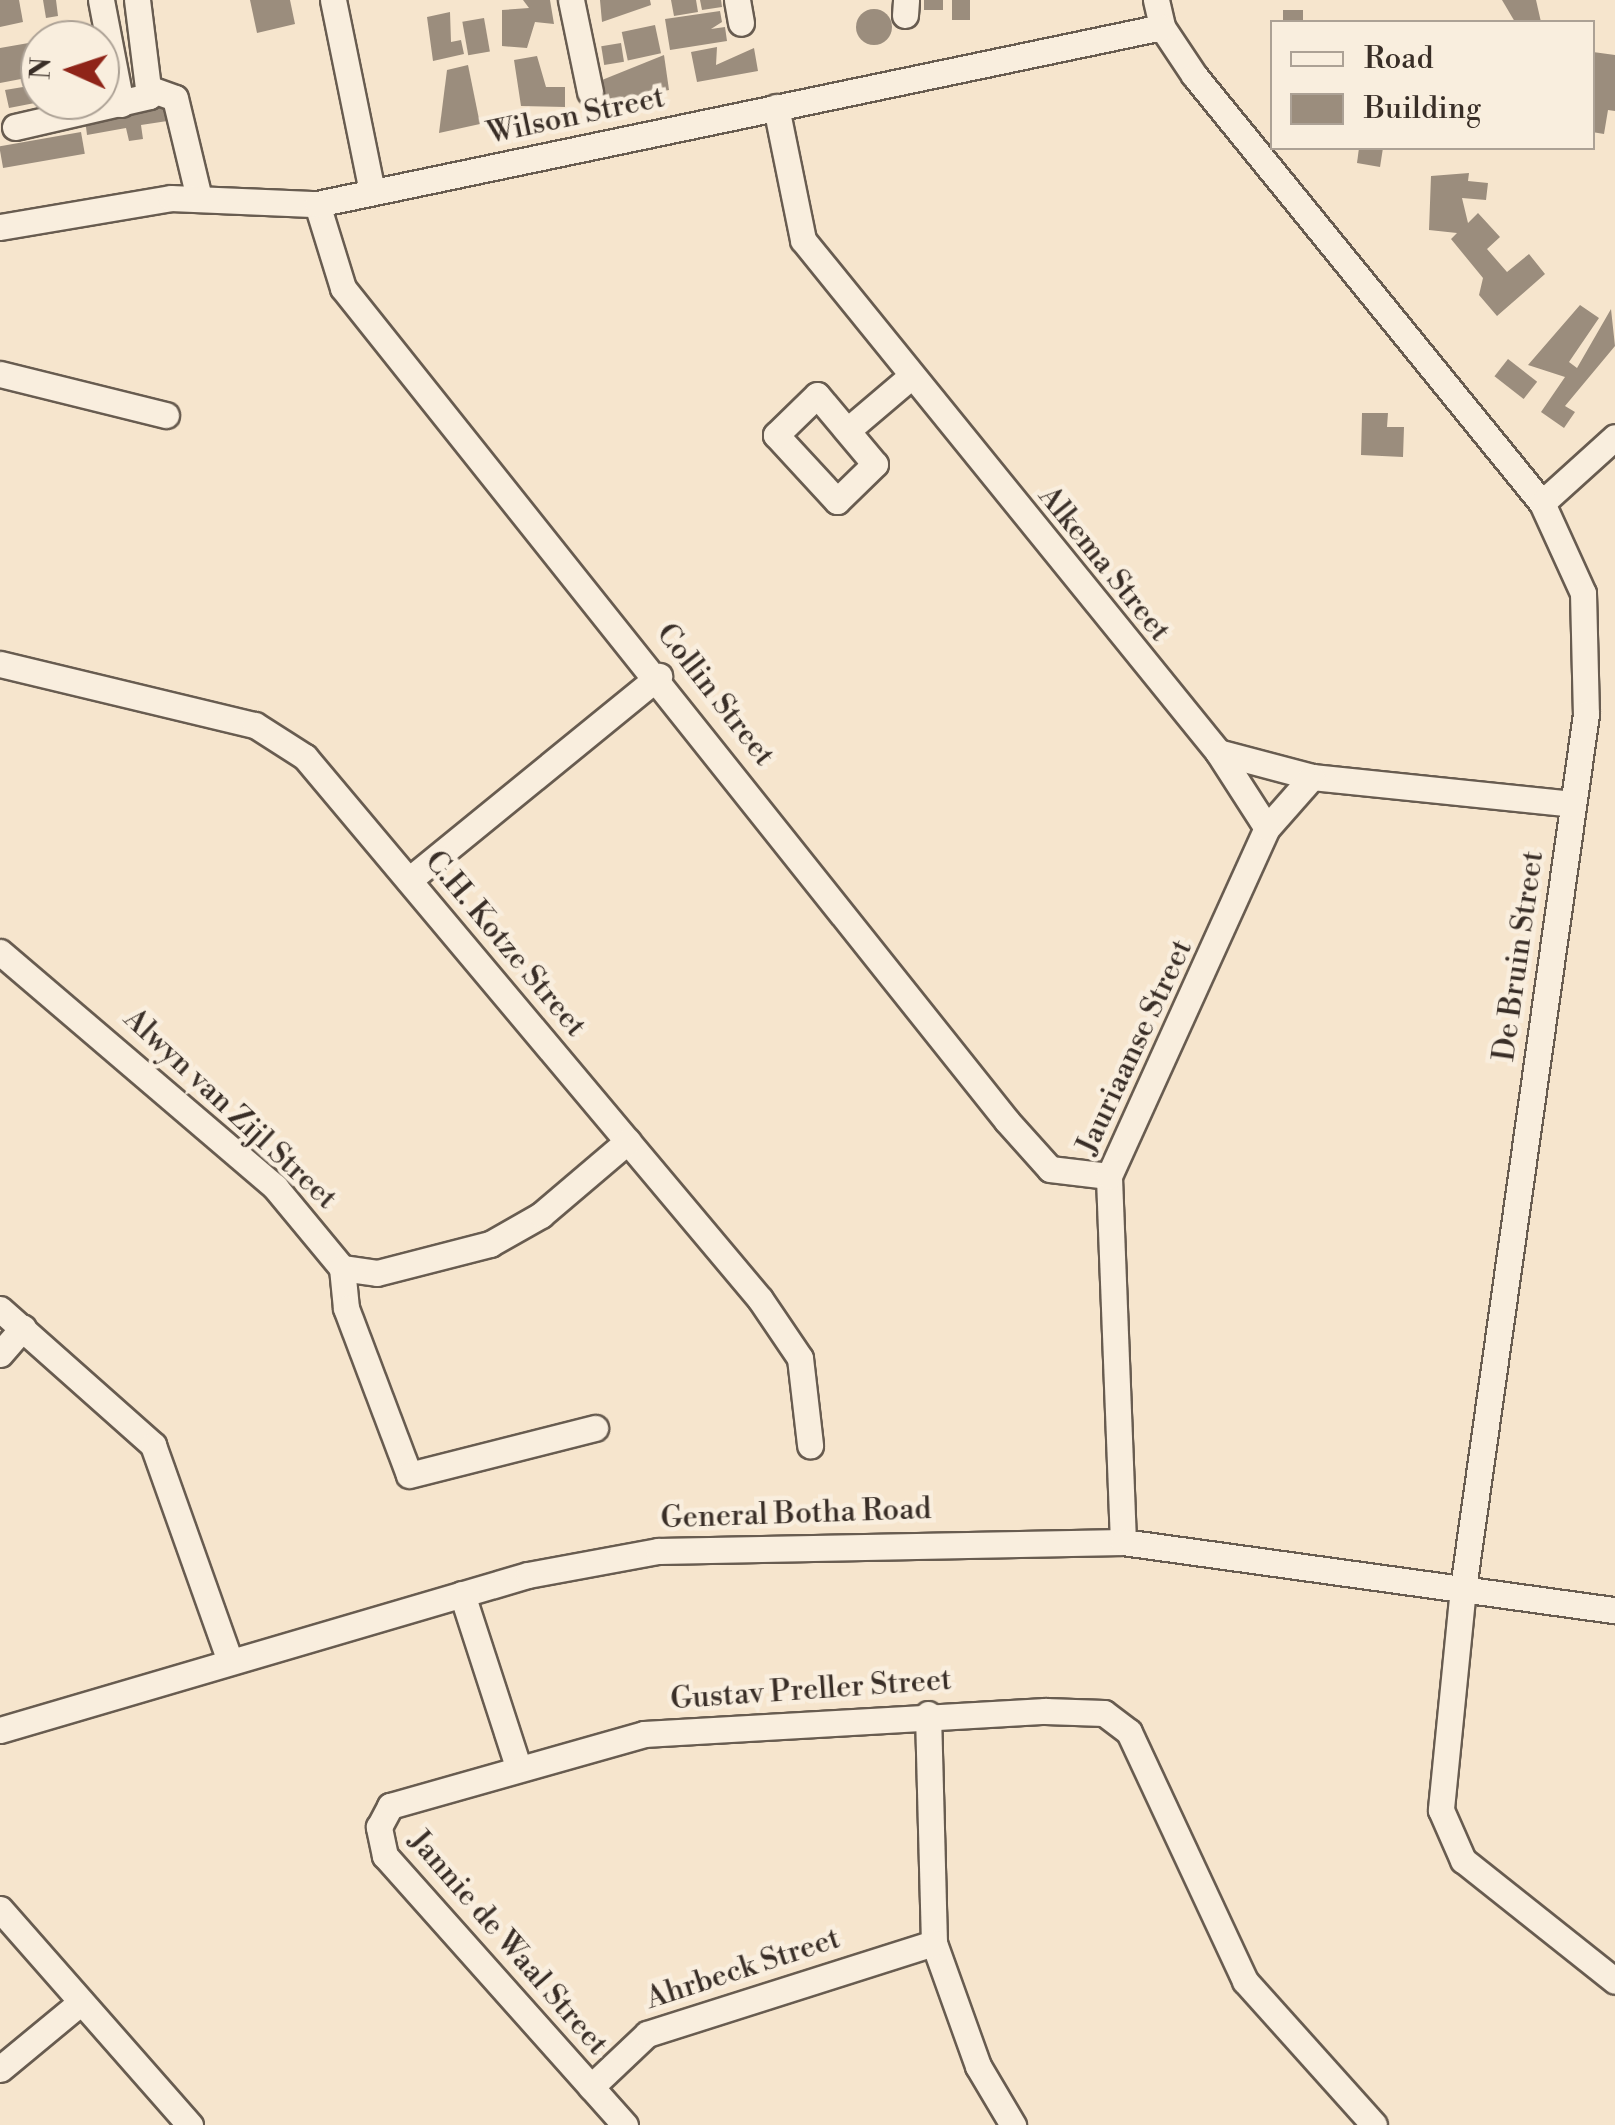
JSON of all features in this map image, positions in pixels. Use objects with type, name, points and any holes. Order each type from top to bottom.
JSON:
[{"type":"street","points":[[101,0],[121,104]]},
{"type":"street","points":[[137,0],[152,90]]},
{"type":"street","points":[[332,0],[372,192]]},
{"type":"street","points":[[571,0],[590,92]]},
{"type":"street","name":"De Bruin Street","points":[[1156,0],[1162,27],[1542,503],[1590,628],[1573,804],[1462,1588],[1444,1828],[1463,1860],[1615,1981]]},
{"type":"street","name":"Wilson Street","points":[[0,226],[199,198],[317,204],[1162,27]]},
{"type":"street","points":[[15,127],[121,104],[152,90],[175,98],[199,198]]},
{"type":"street","name":"Alkema Street","points":[[776,108],[803,240],[1218,752]]},
{"type":"street","name":"Collin Street","points":[[317,204],[343,288],[659,676],[1040,1161],[1058,1173],[1109,1176]]},
{"type":"street","points":[[0,374],[166,414]]},
{"type":"street","points":[[849,429],[910,376]]},
{"type":"street","points":[[1542,503],[1615,437]]},
{"type":"street","name":"C.H. Kotze Street","points":[[0,664],[273,733],[408,880],[788,1337],[802,1368],[810,1444]]},
{"type":"street","points":[[408,880],[659,676]]},
{"type":"street","points":[[1218,752],[1312,777],[1573,804]]},
{"type":"street","points":[[1218,752],[1266,828]]},
{"type":"street","name":"Jauriaanse Street","points":[[1123,1542],[1109,1176],[1266,828],[1312,777]]},
{"type":"street","name":"Alwyn van Zijl Street","points":[[0,952],[275,1187],[342,1268]]},
{"type":"street","points":[[595,1428],[409,1475],[396,1462],[346,1308],[342,1268],[377,1274],[490,1244],[541,1216],[628,1141]]},
{"type":"street","points":[[0,1309],[153,1445],[229,1658]]},
{"type":"street","points":[[0,1354],[23,1328]]},
{"type":"street","name":"General Botha Road","points":[[0,1730],[229,1658],[583,1560],[658,1551],[1123,1542],[1615,1610]]},
{"type":"street","points":[[462,1594],[518,1766]]},
{"type":"street","points":[[928,1714],[934,1942],[978,2066],[1012,2125]]},
{"type":"street","name":"Gustav Preller Street","points":[[518,1766],[644,1734],[928,1714],[1112,1716],[1149,1764],[1254,1995],[1374,2125]]},
{"type":"street","name":"Jannie de Waal Street","points":[[518,1766],[390,1806],[380,1844],[625,2125]]},
{"type":"street","points":[[0,1909],[190,2125]]},
{"type":"street","name":"Ahrbeck Street","points":[[590,2087],[647,2034],[934,1942]]},
{"type":"street","points":[[0,2070],[80,2002]]},
{"type":"building","points":[[0,0],[19,0],[23,20],[0,27]]},
{"type":"building","points":[[43,0],[56,0],[58,16],[46,18]]},
{"type":"building","points":[[250,0],[290,0],[295,24],[257,33]]},
{"type":"building","points":[[523,0],[550,0],[554,24],[535,22],[527,48],[502,46],[502,10],[529,8]]},
{"type":"building","points":[[600,0],[650,0],[651,5],[602,22]]},
{"type":"building","points":[[671,0],[696,0],[698,12],[674,16]]},
{"type":"building","points":[[700,0],[721,0],[722,7],[702,10]]},
{"type":"building","points":[[924,0],[943,0],[943,10],[924,10]]},
{"type":"building","points":[[952,0],[970,0],[970,20],[952,20]]},
{"type":"building","points":[[1502,0],[1536,0],[1541,20],[1514,20]]},
{"type":"building","points":[[874,9],[887,14],[892,27],[887,40],[874,45],[861,40],[856,27],[861,14]]},
{"type":"building","points":[[1283,10],[1303,10],[1303,20],[1283,20]]},
{"type":"building","points":[[720,11],[722,22],[711,29],[725,27],[727,41],[670,50],[665,19]]},
{"type":"building","points":[[450,12],[451,42],[461,40],[464,54],[433,61],[427,17]]},
{"type":"building","points":[[484,18],[490,51],[468,55],[462,22]]},
{"type":"building","points":[[655,25],[661,53],[628,60],[622,32]]},
{"type":"building","points":[[621,43],[624,62],[604,65],[601,46]]},
{"type":"building","points":[[20,44],[20,79],[0,83],[0,48]]},
{"type":"building","points":[[717,47],[716,65],[754,48],[758,71],[697,82],[691,52]]},
{"type":"building","points":[[1595,52],[1615,55],[1615,111],[1608,110],[1604,134],[1595,132]]},
{"type":"building","points":[[664,55],[669,90],[605,103],[602,80]]},
{"type":"building","points":[[537,56],[546,87],[565,87],[565,107],[521,106],[514,60]]},
{"type":"building","points":[[468,65],[480,124],[439,133],[447,70]]},
{"type":"building","points":[[20,88],[20,106],[9,108],[5,90]]},
{"type":"building","points":[[171,104],[174,120],[141,125],[143,139],[129,141],[126,128],[87,135],[85,120],[120,120],[120,113]]},
{"type":"building","points":[[81,132],[85,154],[3,168],[0,146]]},
{"type":"building","points":[[1359,150],[1383,150],[1380,167],[1357,163]]},
{"type":"building","points":[[1469,173],[1468,181],[1488,183],[1486,200],[1462,198],[1468,223],[1478,213],[1500,237],[1487,249],[1507,272],[1529,254],[1545,274],[1497,316],[1479,295],[1483,278],[1451,239],[1457,233],[1429,230],[1431,176]]},
{"type":"building","points":[[1580,305],[1599,318],[1569,362],[1577,368],[1611,309],[1615,346],[1565,406],[1575,412],[1564,428],[1541,412],[1565,377],[1528,365]]},
{"type":"building","points":[[1508,359],[1537,382],[1524,399],[1494,376]]},
{"type":"building","points":[[1362,413],[1388,413],[1387,427],[1404,427],[1403,457],[1361,455]]}]
